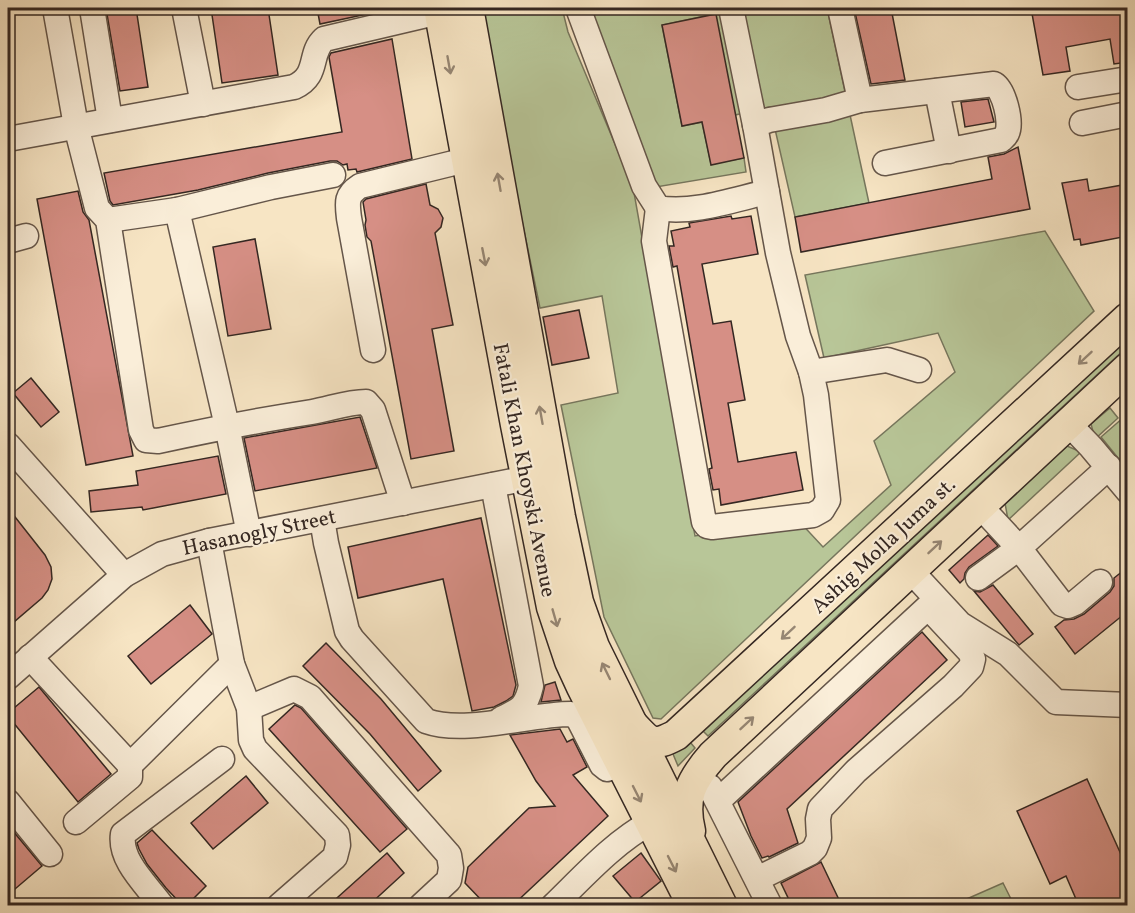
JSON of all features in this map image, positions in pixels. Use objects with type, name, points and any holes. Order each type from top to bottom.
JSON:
[{"type":"main road","name":"Fatali Khan Khoyski Avenue","points":[[449,9],[466,160],[539,476],[594,647],[692,843]]},
{"type":"main road","name":"Fatali Khan Khoyski Avenue","points":[[449,9],[539,476],[552,607],[574,670],[693,906]]},
{"type":"main road","name":"Ashig Molla Juma st.","points":[[632,723],[652,743],[666,741],[686,727],[1128,318]]},
{"type":"main road","name":"Ashig Molla Juma st.","points":[[692,843],[687,822],[689,791],[706,763],[1128,368]]},
{"type":"main road","points":[[686,727],[706,763]]},
{"type":"main road","points":[[692,843],[722,906]]},
{"type":"street","points":[[56,8],[76,126],[97,208],[108,220],[141,430],[146,440],[158,441],[227,426],[319,411],[352,402],[366,402],[373,410],[403,503]]},
{"type":"street","points":[[92,8],[110,120]]},
{"type":"street","points":[[184,8],[203,104]]},
{"type":"street","points":[[578,8],[644,186],[658,208],[654,241],[704,522],[707,526],[712,527],[813,515],[822,510],[828,500],[816,395],[811,372],[798,336],[731,8]]},
{"type":"street","points":[[840,8],[860,100]]},
{"type":"street","points":[[8,139],[294,87],[304,82],[311,73],[319,44],[324,39],[449,9]]},
{"type":"street","points":[[1078,87],[1128,78]]},
{"type":"street","points":[[755,125],[769,120],[826,110],[860,100],[994,84],[1000,88],[1005,98],[1008,129],[1007,135],[1001,140],[885,164]]},
{"type":"street","points":[[937,91],[949,151]]},
{"type":"street","points":[[1082,123],[1128,114]]},
{"type":"street","points":[[373,350],[349,218],[347,203],[351,192],[360,186],[466,160]]},
{"type":"street","points":[[108,220],[177,210],[333,174]]},
{"type":"street","points":[[658,208],[673,211],[767,192]]},
{"type":"street","points":[[177,210],[227,426],[249,534]]},
{"type":"street","points":[[811,372],[887,360],[919,370]]},
{"type":"street","points":[[1068,423],[1128,491]]},
{"type":"street","points":[[8,445],[124,575]]},
{"type":"street","points":[[978,578],[1019,548],[1109,468]]},
{"type":"street","name":"Hasanogly Street","points":[[8,677],[124,575],[162,554],[209,541],[539,476]]},
{"type":"street","points":[[493,485],[531,686],[528,699],[522,709],[497,722]]},
{"type":"street","points":[[980,506],[1019,548],[1062,603],[1068,606],[1075,603],[1100,582]]},
{"type":"street","points":[[322,519],[344,621],[352,639],[426,721],[459,725],[571,714],[578,718],[602,765],[607,769],[621,764]]},
{"type":"street","points":[[209,541],[232,664],[249,708],[251,740],[255,748],[337,835],[338,845],[335,856],[279,906]]},
{"type":"street","points":[[757,879],[810,853],[819,838],[820,809],[856,771],[953,687],[971,667],[973,659],[970,652],[928,607],[905,575]]},
{"type":"street","points":[[905,575],[960,624],[1008,654],[1056,702],[1128,705]]},
{"type":"street","points":[[718,801],[928,607]]},
{"type":"street","points":[[30,657],[130,765],[130,777],[76,822]]},
{"type":"street","points":[[130,765],[232,664]]},
{"type":"street","points":[[249,708],[294,689],[310,697],[449,855],[451,868],[449,880],[421,906]]},
{"type":"street","points":[[162,906],[126,859],[121,846],[123,834],[222,759]]},
{"type":"street","points":[[706,763],[718,801],[770,906]]},
{"type":"street","points":[[8,802],[50,854]]},
{"type":"street","points":[[553,906],[616,845],[651,822]]},
{"type":"green space","points":[[478,8],[562,8],[568,32],[633,187],[695,536],[797,519],[823,547],[891,485],[874,441],[955,372],[938,333],[824,358],[805,275],[1045,231],[1094,311],[661,719],[653,718],[604,617],[561,405],[618,393],[602,296],[540,308]]},
{"type":"green space","points":[[585,8],[827,8],[869,203],[795,217],[770,107],[735,115],[715,14],[662,25],[682,126],[702,122],[711,164],[744,158],[746,172],[656,187]]},
{"type":"green space","points":[[1127,332],[1127,347],[708,736],[700,728]]},
{"type":"green space","points":[[1110,408],[1118,418],[1095,439],[1091,424]]},
{"type":"green space","points":[[1124,417],[1127,420],[1127,469],[1101,437]]},
{"type":"green space","points":[[1067,446],[1081,452],[1008,520],[1005,503]]},
{"type":"green space","points":[[690,742],[695,748],[678,766],[673,754]]},
{"type":"green space","points":[[1003,883],[1014,905],[953,905]]},
{"type":"building","points":[[106,8],[136,8],[148,87],[120,91]]},
{"type":"building","points":[[211,8],[268,8],[278,75],[222,83]]},
{"type":"building","points":[[317,8],[371,8],[372,13],[320,24]]},
{"type":"building","points":[[854,8],[891,8],[905,80],[871,84]]},
{"type":"building","points":[[1031,8],[1128,8],[1128,62],[1114,64],[1110,39],[1066,47],[1070,71],[1043,75]]},
{"type":"building","points":[[716,14],[744,158],[711,165],[702,122],[682,126],[662,25]]},
{"type":"building","points":[[392,39],[412,159],[357,172],[356,169],[348,170],[347,164],[330,161],[198,190],[113,205],[110,201],[104,173],[342,132],[329,57],[331,53]]},
{"type":"building","points":[[988,99],[994,122],[965,127],[961,102]]},
{"type":"building","points":[[1018,147],[1030,209],[801,252],[795,217],[992,179],[988,157],[1004,154]]},
{"type":"building","points":[[1087,179],[1089,191],[1128,184],[1128,236],[1081,245],[1080,239],[1074,240],[1062,183]]},
{"type":"building","points":[[426,184],[430,205],[438,209],[443,218],[441,227],[435,233],[453,325],[432,329],[454,451],[411,459],[371,241],[367,237],[363,202],[366,199]]},
{"type":"building","points":[[78,191],[83,212],[89,220],[133,456],[86,465],[37,199]]},
{"type":"building","points":[[731,216],[732,219],[751,216],[758,254],[702,264],[713,324],[731,321],[745,400],[728,403],[738,462],[796,452],[803,490],[721,505],[719,489],[713,490],[709,469],[712,468],[677,266],[673,267],[669,246],[674,246],[671,231],[690,227],[689,223]]},
{"type":"building","points":[[255,239],[271,329],[228,336],[213,247]]},
{"type":"building","points":[[579,310],[589,358],[552,365],[543,317]]},
{"type":"building","points":[[31,378],[59,412],[41,427],[13,393]]},
{"type":"building","points":[[360,417],[377,468],[255,491],[244,438]]},
{"type":"building","points":[[218,456],[226,494],[143,510],[142,507],[91,512],[89,491],[138,485],[136,471]]},
{"type":"building","points":[[8,508],[45,555],[51,567],[52,579],[42,598],[8,627]]},
{"type":"building","points":[[481,518],[516,685],[513,696],[506,701],[494,707],[472,711],[443,579],[358,598],[348,547]]},
{"type":"building","points":[[988,535],[998,546],[969,567],[960,583],[949,570]]},
{"type":"building","points":[[1128,567],[1128,611],[1075,654],[1055,627],[1064,620],[1074,619],[1084,614],[1110,592],[1114,586],[1114,578]]},
{"type":"building","points":[[993,585],[1033,634],[1019,645],[974,591],[980,592]]},
{"type":"building","points":[[190,605],[212,634],[151,684],[128,656]]},
{"type":"building","points":[[922,632],[947,660],[787,809],[798,843],[762,858],[738,802]]},
{"type":"building","points":[[326,643],[381,699],[441,771],[418,791],[370,734],[303,666]]},
{"type":"building","points":[[555,682],[561,700],[541,702],[545,685]]},
{"type":"building","points":[[39,687],[111,774],[78,802],[8,716],[8,713]]},
{"type":"building","points":[[295,705],[301,708],[407,829],[380,852],[269,729]]},
{"type":"building","points":[[560,729],[567,742],[573,739],[587,767],[573,775],[608,816],[512,906],[487,906],[465,883],[468,867],[529,808],[555,806],[536,781],[510,735]]},
{"type":"building","points":[[246,776],[268,803],[213,849],[191,823]]},
{"type":"building","points":[[1087,779],[1128,870],[1128,906],[1079,906],[1066,876],[1050,884],[1017,811]]},
{"type":"building","points":[[8,825],[42,866],[15,889],[8,880]]},
{"type":"building","points":[[152,830],[206,886],[186,906],[183,906],[166,888],[147,864],[139,849],[137,843]]},
{"type":"building","points":[[387,853],[404,873],[368,906],[328,906]]},
{"type":"building","points":[[641,853],[661,881],[635,902],[613,876]]},
{"type":"building","points":[[821,862],[842,906],[792,906],[781,883]]}]
